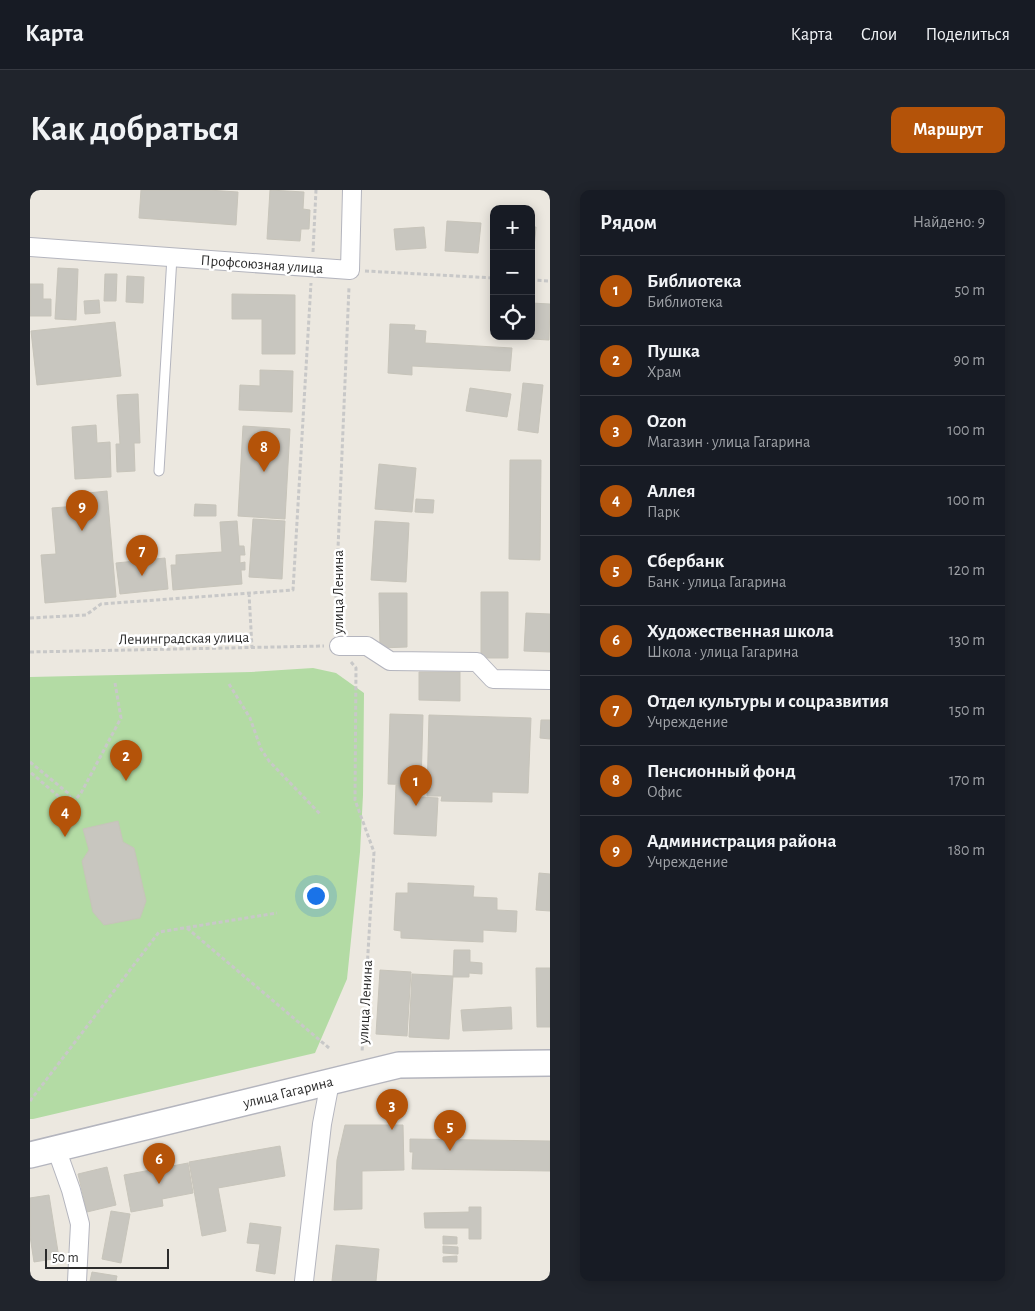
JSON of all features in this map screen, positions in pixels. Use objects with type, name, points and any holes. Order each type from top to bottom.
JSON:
[{"type":"street","points":[[350,270],[352,190]]},
{"type":"street","name":"Профсоюзная улица","points":[[30,247],[350,270]]},
{"type":"street","points":[[339,646],[367,646],[390,661],[477,662],[493,679],[550,680]]},
{"type":"street","name":"улица Гагарина","points":[[30,1155],[399,1066],[550,1063]]},
{"type":"street","points":[[304,1281],[322,1124],[330,1082]]},
{"type":"street","points":[[56,1148],[71,1190],[80,1224],[77,1281]]},
{"type":"lane","points":[[158,471],[172,257]]},
{"type":"path","points":[[30,618],[86,615],[101,604],[294,590],[316,190]]},
{"type":"path","points":[[350,270],[490,278]]},
{"type":"path","name":"улица Ленина","points":[[350,270],[336,596],[339,646],[356,668],[355,800],[374,852],[361,1075]]},
{"type":"path","points":[[535,280],[550,281]]},
{"type":"path","points":[[249,593],[252,648]]},
{"type":"path","name":"Ленинградская улица","points":[[30,652],[339,646]]},
{"type":"path","points":[[30,772],[64,801],[76,799],[121,718],[115,682]]},
{"type":"path","points":[[229,684],[250,718],[261,750],[321,815]]},
{"type":"path","points":[[30,762],[69,794],[71,801]]},
{"type":"path","points":[[30,1101],[159,932],[278,913]]},
{"type":"path","points":[[186,928],[329,1048]]},
{"type":"green space","points":[[313,668],[336,673],[364,693],[363,795],[360,852],[347,979],[315,1053],[30,1119],[30,677],[251,672]]},
{"type":"building","points":[[141,190],[238,192],[236,225],[139,218]]},
{"type":"building","points":[[270,190],[304,192],[303,209],[310,210],[309,229],[301,229],[300,241],[267,239]]},
{"type":"building","points":[[447,221],[481,223],[478,253],[445,251]]},
{"type":"building","points":[[424,227],[426,248],[396,250],[394,229]]},
{"type":"building","points":[[58,268],[78,269],[76,320],[55,319]]},
{"type":"building","points":[[105,274],[117,274],[116,301],[104,301]]},
{"type":"building","points":[[127,276],[144,277],[143,303],[126,302]]},
{"type":"building","points":[[30,284],[43,284],[43,299],[51,299],[51,316],[30,316]]},
{"type":"building","points":[[232,294],[295,295],[295,354],[262,354],[262,319],[232,319]]},
{"type":"building","points":[[99,300],[100,313],[85,314],[84,301]]},
{"type":"building","points":[[535,303],[550,304],[549,340],[535,339]]},
{"type":"building","points":[[115,322],[121,376],[37,385],[31,331]]},
{"type":"building","points":[[390,324],[415,325],[414,330],[426,331],[425,343],[512,348],[510,371],[412,366],[412,375],[388,373]]},
{"type":"building","points":[[260,370],[293,371],[292,412],[239,410],[240,385],[260,386]]},
{"type":"building","points":[[523,383],[543,385],[538,433],[518,430]]},
{"type":"building","points":[[470,388],[511,394],[507,417],[466,411]]},
{"type":"building","points":[[138,394],[140,443],[134,443],[135,471],[117,472],[116,444],[120,444],[117,395]]},
{"type":"building","points":[[96,425],[97,443],[110,442],[111,477],[75,479],[72,427]]},
{"type":"building","points":[[243,426],[290,429],[285,519],[238,516]]},
{"type":"building","points":[[510,460],[541,460],[540,560],[509,559]]},
{"type":"building","points":[[379,464],[416,468],[412,512],[375,509]]},
{"type":"building","points":[[107,491],[116,597],[45,603],[41,555],[56,554],[52,508],[89,505],[88,493]]},
{"type":"building","points":[[416,499],[434,500],[433,513],[415,512]]},
{"type":"building","points":[[195,504],[216,505],[216,516],[194,516]]},
{"type":"building","points":[[253,519],[285,521],[282,579],[249,577]]},
{"type":"building","points":[[237,521],[239,546],[244,546],[245,555],[240,555],[240,563],[245,562],[245,570],[241,570],[242,584],[173,590],[171,565],[176,565],[176,555],[222,552],[220,522]]},
{"type":"building","points":[[375,521],[409,523],[406,582],[371,580]]},
{"type":"building","points":[[165,558],[168,589],[120,594],[116,563]]},
{"type":"building","points":[[481,592],[508,592],[508,658],[481,658]]},
{"type":"building","points":[[379,593],[407,593],[407,647],[380,648]]},
{"type":"building","points":[[526,613],[550,614],[550,652],[524,651]]},
{"type":"building","points":[[419,672],[460,672],[460,701],[419,700]]},
{"type":"building","points":[[390,714],[423,715],[421,785],[388,784]]},
{"type":"building","points":[[429,715],[531,718],[528,793],[492,792],[492,802],[441,801],[442,796],[427,796]]},
{"type":"building","points":[[541,720],[550,720],[550,739],[540,738]]},
{"type":"building","points":[[396,785],[421,787],[421,797],[438,798],[436,836],[394,834]]},
{"type":"building","points":[[118,821],[123,842],[134,848],[146,901],[140,918],[104,925],[93,912],[82,861],[89,850],[83,829]]},
{"type":"building","points":[[539,873],[550,874],[550,911],[536,910]]},
{"type":"building","points":[[408,883],[474,886],[473,897],[497,898],[497,910],[517,911],[516,932],[483,930],[483,942],[401,938],[401,931],[394,930],[396,893],[408,893]]},
{"type":"building","points":[[454,950],[470,950],[470,962],[482,963],[482,974],[469,973],[469,977],[453,977]]},
{"type":"building","points":[[536,968],[550,968],[550,1027],[537,1027]]},
{"type":"building","points":[[380,970],[411,972],[407,1036],[376,1034]]},
{"type":"building","points":[[412,974],[453,976],[449,1039],[409,1037]]},
{"type":"building","points":[[511,1007],[512,1029],[463,1031],[461,1010]]},
{"type":"building","points":[[345,1125],[403,1125],[404,1170],[362,1171],[362,1209],[334,1210],[337,1160]]},
{"type":"building","points":[[410,1139],[550,1141],[550,1171],[412,1169],[413,1152],[410,1152]]},
{"type":"building","points":[[280,1146],[285,1176],[218,1188],[226,1231],[202,1236],[189,1162]]},
{"type":"building","points":[[188,1163],[193,1193],[162,1199],[163,1206],[131,1212],[124,1175]]},
{"type":"building","points":[[107,1167],[116,1205],[87,1212],[78,1174]]},
{"type":"building","points":[[49,1195],[59,1258],[34,1262],[30,1236],[30,1198]]},
{"type":"building","points":[[469,1207],[481,1207],[481,1239],[469,1239],[469,1228],[425,1228],[424,1213],[469,1212]]},
{"type":"building","points":[[111,1211],[130,1214],[121,1263],[102,1259]]},
{"type":"building","points":[[250,1223],[281,1227],[275,1274],[256,1271],[260,1244],[247,1243]]},
{"type":"building","points":[[443,1236],[457,1237],[457,1244],[443,1244]]},
{"type":"building","points":[[336,1245],[379,1249],[376,1281],[332,1281]]},
{"type":"building","points":[[443,1246],[458,1247],[458,1254],[443,1253]]},
{"type":"building","points":[[457,1256],[457,1262],[443,1262],[443,1257]]},
{"type":"building","points":[[92,1272],[117,1276],[116,1281],[90,1281]]},
{"type":"place","name":"Пенсионный фонд","points":[[264,472]]},
{"type":"place","name":"Администрация района","points":[[82,531]]},
{"type":"place","name":"Отдел культуры и соцразвития","points":[[142,576]]},
{"type":"place","name":"Пушка","points":[[126,781]]},
{"type":"place","name":"Библиотека","points":[[416,806]]},
{"type":"place","name":"Аллея","points":[[65,837]]},
{"type":"place","name":"Ozon","points":[[392,1130]]},
{"type":"place","name":"Сбербанк","points":[[450,1151]]},
{"type":"place","name":"Художественная школа","points":[[159,1184]]}]
